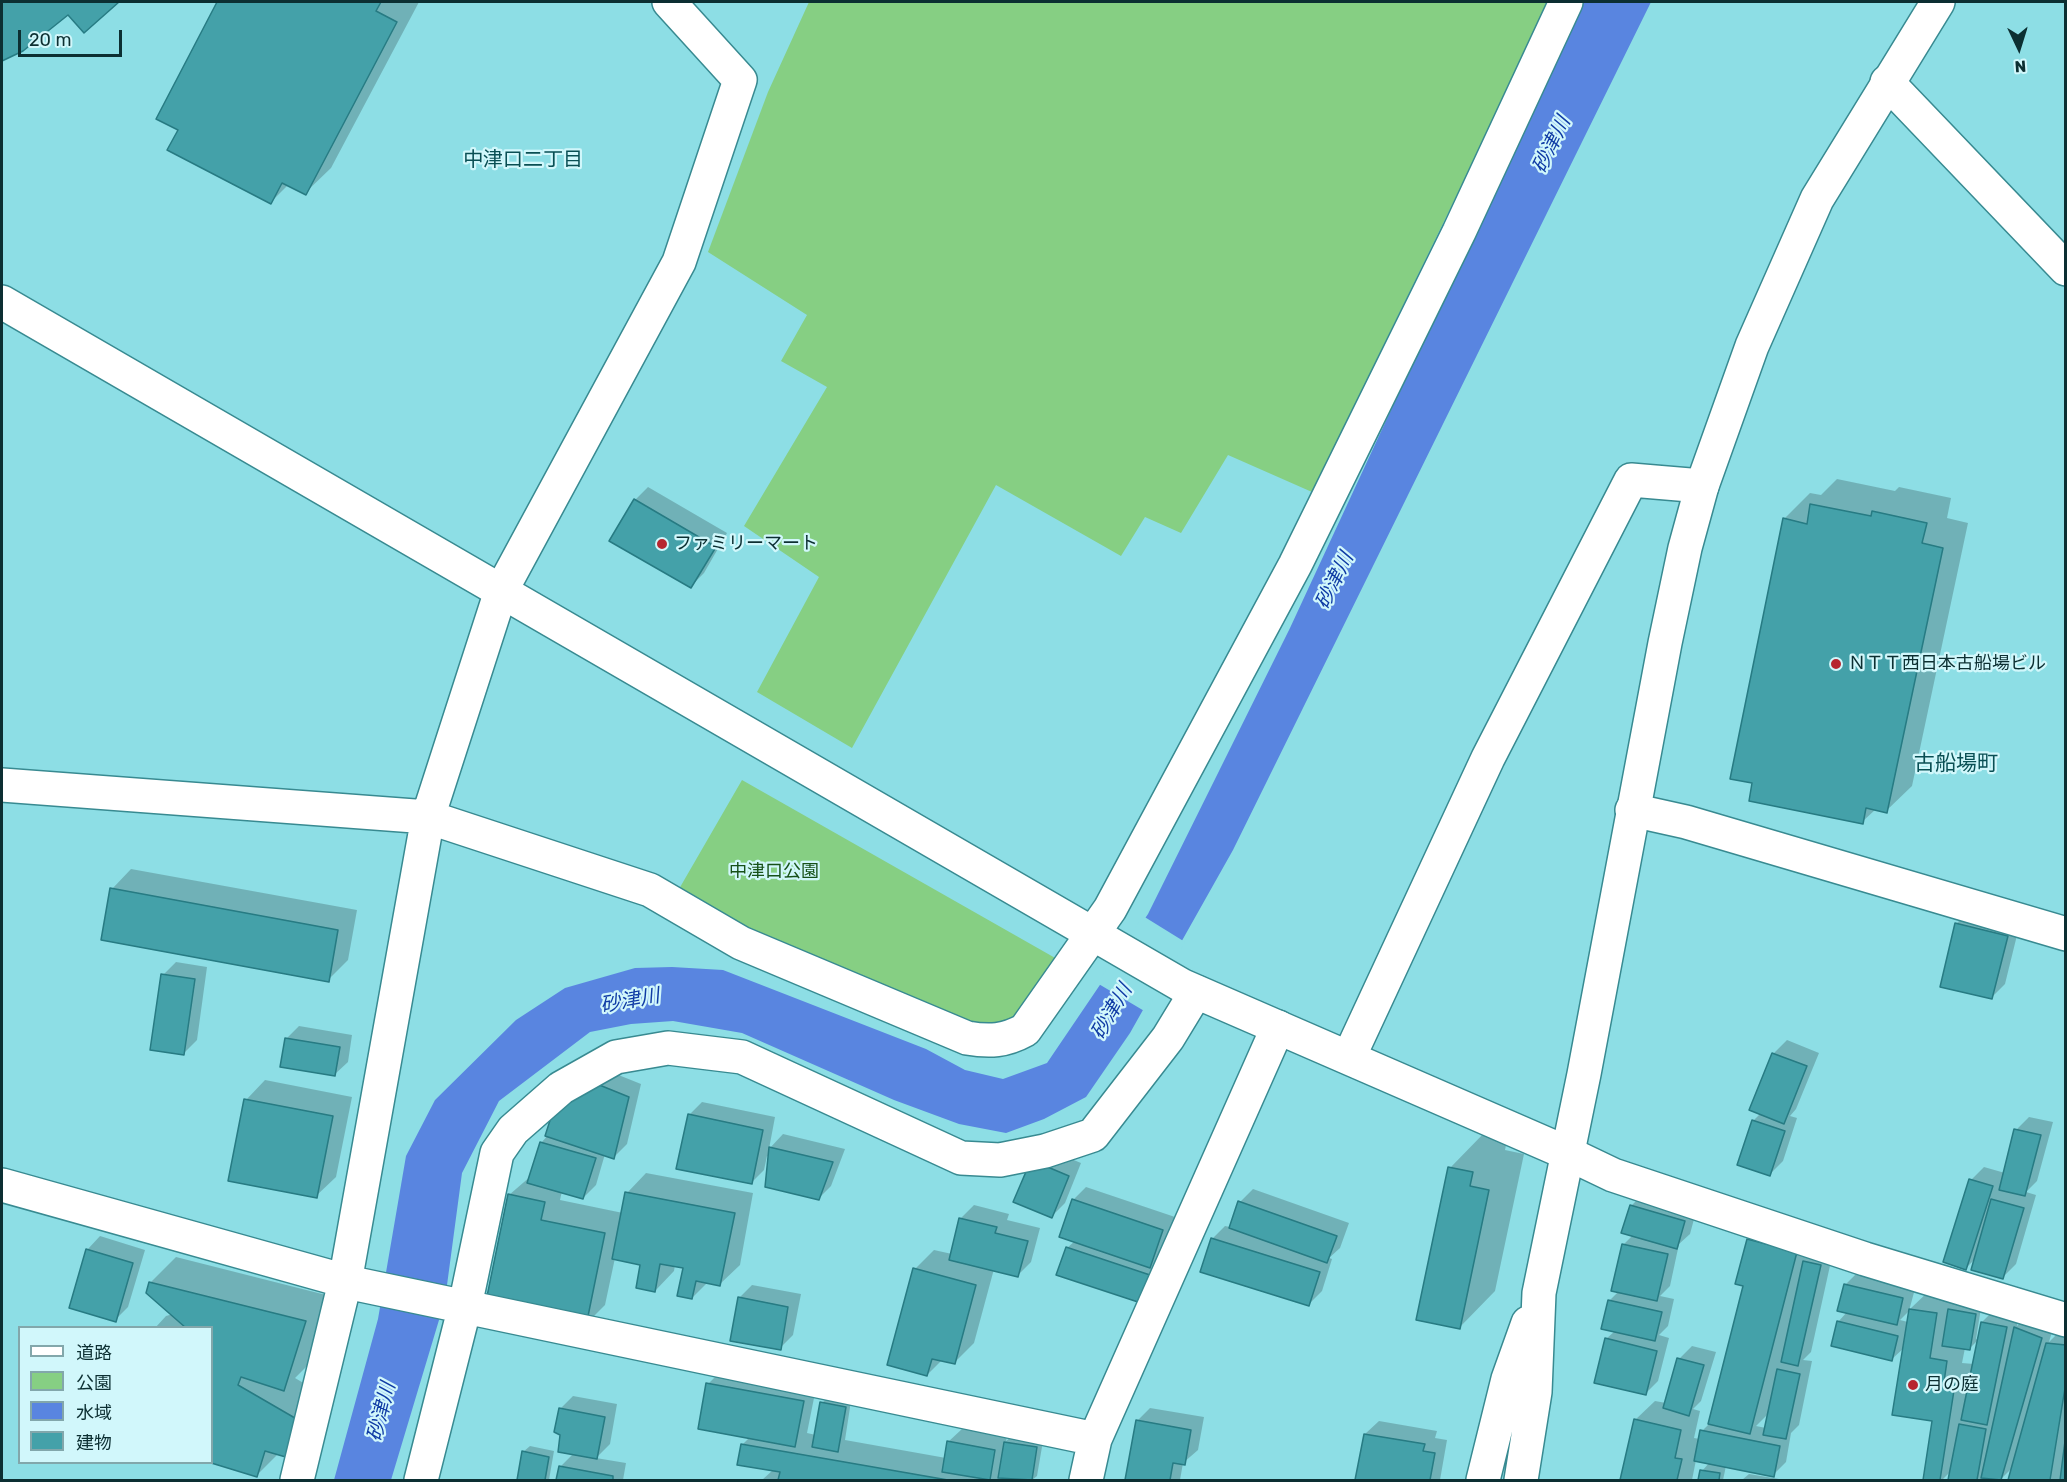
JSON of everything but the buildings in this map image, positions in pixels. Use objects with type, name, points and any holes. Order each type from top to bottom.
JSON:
[{"type":"street","points":[[297,1480],[350,1283],[428,817],[501,591],[679,262],[740,80],[669,2]]},
{"type":"street","points":[[2,785],[428,817],[650,890],[741,943],[967,1038],[1008,1040],[1025,1030],[1102,940],[1295,565],[1459,232],[1566,2]]},
{"type":"street","points":[[1521,1480],[1535,1392],[1539,1293],[1584,1074],[1632,810],[1685,548],[1702,486],[1752,346],[1817,199],[1938,2]]},
{"type":"street","points":[[1887,82],[2066,269]]},
{"type":"street","points":[[2,302],[1189,989],[1349,1057],[1613,1175],[1864,1259],[2066,1320]]},
{"type":"street","points":[[1349,1057],[1488,758],[1630,480],[1702,486]]},
{"type":"street","points":[[1632,810],[1686,822],[2066,933]]},
{"type":"street","points":[[421,1480],[465,1306],[497,1153],[513,1130],[561,1088],[616,1057],[668,1048],[742,1057],[961,1158],[1000,1160],[1045,1151],[1093,1136],[1168,1038],[1189,989]]},
{"type":"street","points":[[1086,1480],[1095,1439],[1278,1027]]},
{"type":"street","points":[[2,1185],[350,1283],[1095,1439]]},
{"type":"street","points":[[1483,1480],[1508,1379],[1539,1293]]},
{"type":"green space","points":[[809,2],[1551,2],[1312,492],[1228,455],[1181,533],[1145,517],[1121,556],[996,485],[852,748],[757,692],[819,577],[744,526],[827,387],[781,361],[807,315],[708,252],[768,92]]},
{"type":"green space","name":"中津口公園","points":[[742,780],[1064,963],[1015,1027],[992,1031],[750,931],[679,889]]},
{"type":"water","name":"砂津川","points":[[1580,2],[1651,2],[1233,850],[1130,1033],[1086,1097],[1044,1119],[1006,1133],[959,1124],[894,1100],[742,1033],[673,1021],[631,1024],[590,1032],[499,1101],[462,1173],[445,1300],[391,1480],[334,1480],[378,1319],[406,1156],[435,1100],[516,1020],[565,988],[635,968],[672,967],[723,970],[926,1049],[965,1070],[1003,1079],[1047,1063],[1148,914],[1290,628]]},
{"type":"pier","points":[[1143,916],[1185,942],[1146,1012],[1097,983]]},
{"type":"place","name":"ファミリーマート","points":[[662,544]]},
{"type":"place","name":"ＮＴＴ西日本古船場ビル","points":[[1836,664]]},
{"type":"place","name":"月の庭","points":[[1913,1385]]},
{"type":"district","name":"中津口二丁目","points":[[523,160]]},
{"type":"district","name":"古船場町","points":[[1956,764]]}]
